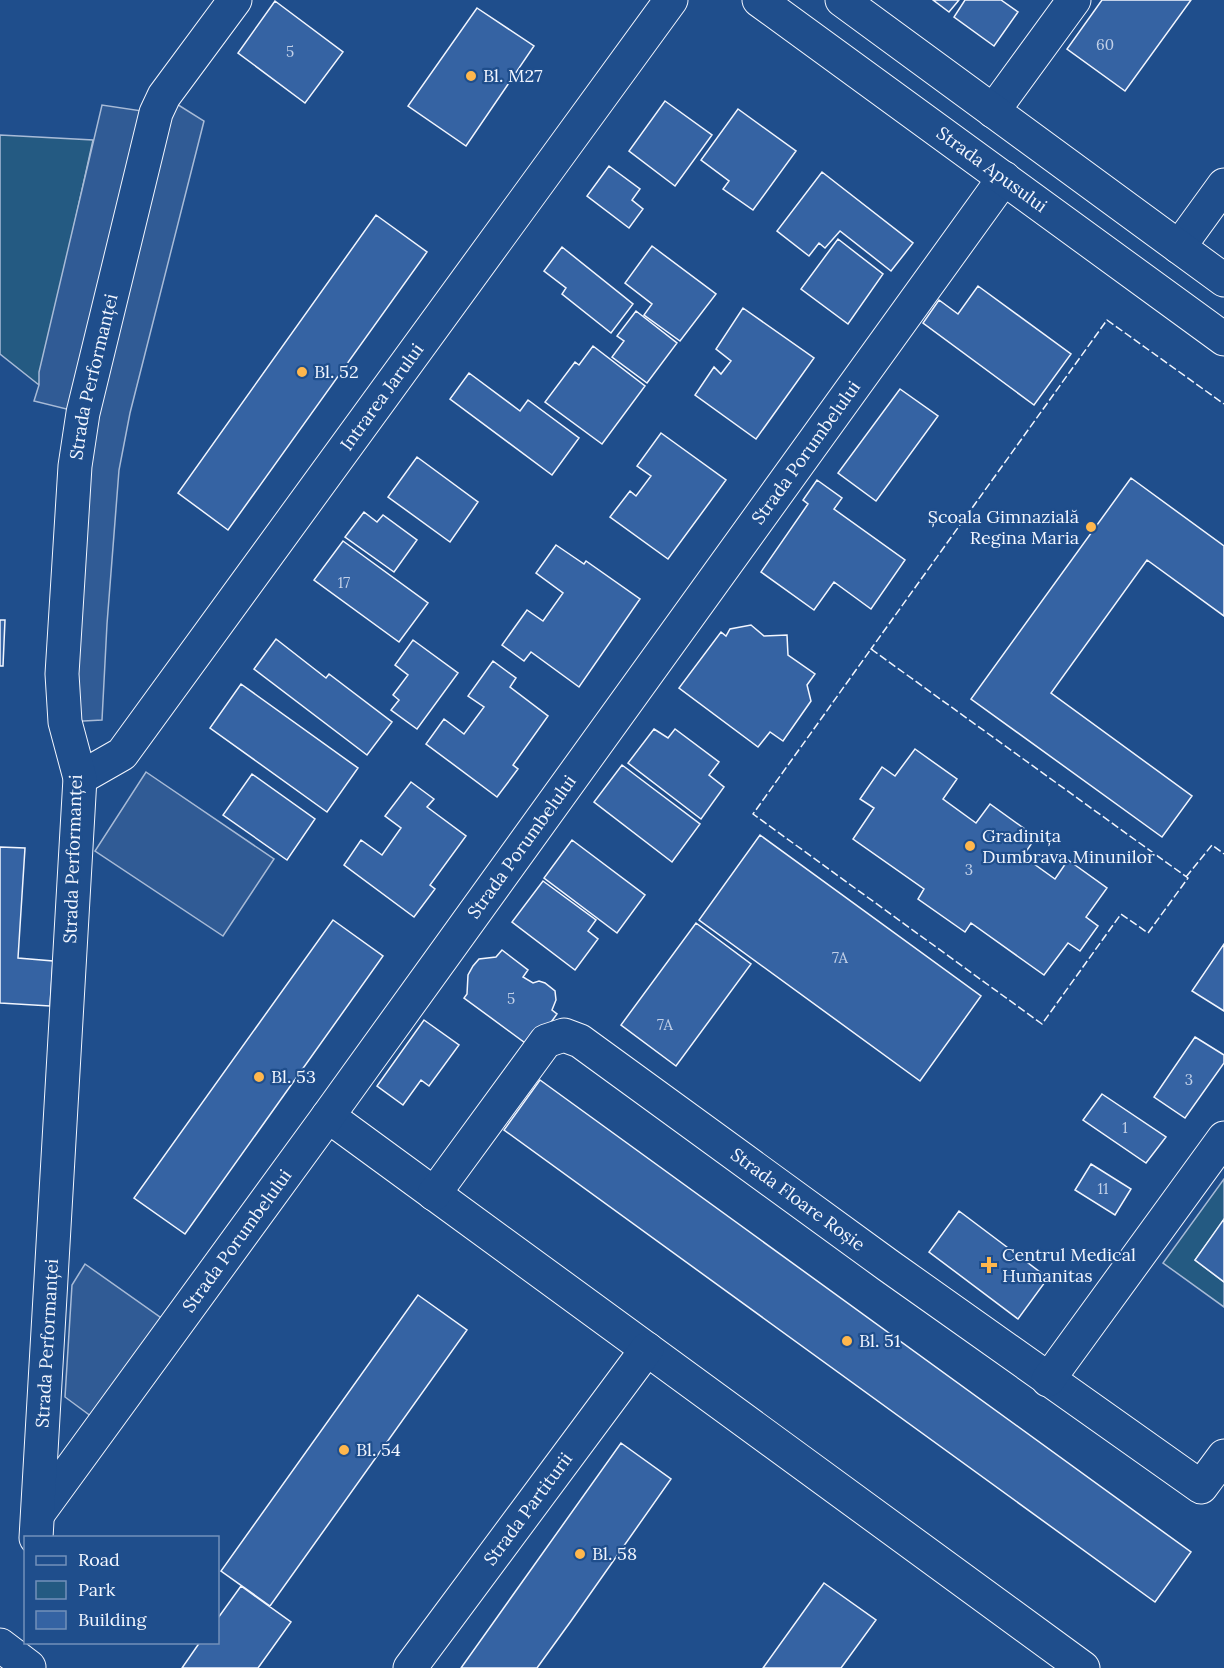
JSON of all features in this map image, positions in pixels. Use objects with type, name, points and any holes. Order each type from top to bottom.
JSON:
[{"type":"street","name":"Strada Performanței","points":[[37,1526],[80,777],[65,722],[62,674],[75,466],[79,436],[156,113],[164,96],[235,0]]},
{"type":"street","name":"Intrarea Jarului","points":[[80,777],[122,754],[671,0]]},
{"type":"street","name":"Strada Apusului","points":[[759,0],[1224,339]]},
{"type":"street","points":[[842,0],[1224,280]]},
{"type":"street","points":[[965,150],[1074,0]]},
{"type":"street","name":"Strada Porumbelului","points":[[37,1526],[328,1116],[1004,178]]},
{"type":"street","points":[[1151,285],[1224,185]]},
{"type":"street","name":"Strada Floare Roșie","points":[[434,1194],[546,1041],[564,1035],[580,1041],[1048,1380],[1202,1487],[1224,1456]]},
{"type":"street","points":[[328,1116],[1083,1668]]},
{"type":"street","points":[[1048,1380],[1224,1138]]},
{"type":"street","name":"Strada Partiturii","points":[[410,1668],[647,1349]]},
{"type":"street","points":[[0,1645],[29,1659]]},
{"type":"green space","points":[[0,135],[93,140],[39,385],[0,354]]},
{"type":"green space","points":[[1224,1179],[1224,1220],[1195,1260],[1224,1282],[1224,1307],[1163,1263]]},
{"type":"shaded area","points":[[164,96],[204,121],[130,413],[119,470],[102,720],[65,722],[83,413],[34,401],[102,105],[155,113]]},
{"type":"shaded area","points":[[146,772],[274,859],[223,936],[95,851]]},
{"type":"shaded area","points":[[85,1264],[174,1327],[103,1425],[65,1397],[72,1285]]},
{"type":"building","points":[[933,0],[959,0],[949,12]]},
{"type":"building","points":[[965,0],[1001,0],[1018,12],[994,46],[954,17]]},
{"type":"building","points":[[1102,0],[1191,0],[1125,91],[1067,49]]},
{"type":"building","points":[[275,1],[343,52],[305,103],[238,53]]},
{"type":"building","name":"Bl. M27","points":[[477,8],[534,46],[466,146],[408,106]]},
{"type":"building","points":[[665,101],[712,135],[675,186],[629,151]]},
{"type":"building","points":[[738,109],[796,151],[753,210],[723,189],[729,181],[701,160]]},
{"type":"building","points":[[609,166],[640,189],[632,200],[643,209],[629,228],[587,196]]},
{"type":"building","points":[[822,172],[913,243],[891,271],[840,231],[825,248],[819,243],[809,256],[777,231]]},
{"type":"building","name":"Bl. 52","points":[[376,215],[427,252],[228,530],[178,493]]},
{"type":"building","points":[[838,239],[883,274],[848,324],[801,289]]},
{"type":"building","points":[[652,246],[716,294],[680,341],[644,315],[652,304],[625,283]]},
{"type":"building","points":[[562,247],[633,304],[611,333],[562,294],[566,288],[544,271]]},
{"type":"building","points":[[978,286],[1071,354],[1034,405],[923,323],[939,300],[958,314]]},
{"type":"building","points":[[743,308],[814,358],[756,439],[695,395],[714,367],[721,374],[731,361],[716,349]]},
{"type":"building","points":[[636,311],[677,343],[647,383],[612,357],[624,341],[617,336]]},
{"type":"building","points":[[593,346],[645,386],[602,444],[545,402],[575,362],[579,365]]},
{"type":"building","points":[[469,373],[520,411],[528,400],[579,438],[552,475],[450,399]]},
{"type":"building","points":[[900,389],[938,416],[876,501],[838,473]]},
{"type":"building","points":[[661,433],[726,480],[668,559],[610,517],[630,491],[636,496],[651,476],[637,466]]},
{"type":"building","points":[[417,457],[478,502],[450,542],[388,497]]},
{"type":"building","points":[[1131,478],[1224,546],[1224,616],[1147,560],[1051,693],[1192,796],[1162,837],[971,699]]},
{"type":"building","points":[[817,480],[842,498],[834,509],[905,560],[871,609],[834,582],[814,610],[761,572],[808,504],[803,500]]},
{"type":"building","points":[[364,512],[377,522],[383,515],[417,540],[394,572],[345,537]]},
{"type":"building","points":[[343,541],[428,603],[399,642],[314,580]]},
{"type":"building","points":[[556,545],[584,564],[586,561],[640,599],[579,687],[531,652],[524,661],[502,645],[527,610],[543,621],[563,593],[536,573]]},
{"type":"building","points":[[0,620],[5,620],[3,666],[0,666]]},
{"type":"building","points":[[751,625],[764,636],[787,635],[788,655],[815,674],[807,685],[811,701],[783,741],[770,732],[758,747],[679,688],[721,632],[726,636],[730,629]]},
{"type":"building","points":[[276,639],[326,678],[329,674],[392,722],[367,755],[254,669]]},
{"type":"building","points":[[413,640],[458,673],[417,729],[391,710],[399,700],[393,695],[408,675],[395,665]]},
{"type":"building","points":[[493,661],[516,678],[510,687],[548,716],[513,765],[518,769],[497,797],[426,744],[444,719],[464,734],[484,707],[468,696]]},
{"type":"building","points":[[241,684],[358,768],[327,812],[210,728]]},
{"type":"building","points":[[654,729],[668,738],[675,729],[719,762],[709,775],[724,787],[701,819],[628,763]]},
{"type":"building","points":[[915,749],[957,779],[943,799],[976,823],[990,804],[1036,837],[1023,856],[1055,879],[1068,860],[1107,888],[1086,917],[1098,926],[1080,951],[1068,943],[1044,975],[971,923],[965,932],[918,899],[924,889],[853,839],[874,808],[860,799],[882,767],[895,776]]},
{"type":"building","points":[[622,765],[700,824],[672,862],[594,802]]},
{"type":"building","points":[[252,774],[315,819],[287,860],[223,815]]},
{"type":"building","points":[[411,782],[434,799],[427,807],[466,836],[430,885],[435,889],[414,917],[344,865],[361,840],[382,855],[401,828],[385,816]]},
{"type":"building","points":[[760,835],[981,996],[920,1081],[699,920]]},
{"type":"building","points":[[572,840],[645,895],[617,933],[544,878]]},
{"type":"building","points":[[0,847],[25,848],[18,958],[53,961],[50,1006],[0,1003]]},
{"type":"building","points":[[543,881],[596,920],[588,931],[598,939],[575,970],[512,922]]},
{"type":"building","name":"Bl. 53","points":[[333,920],[383,956],[185,1234],[134,1198]]},
{"type":"building","points":[[696,923],[751,964],[676,1066],[621,1025]]},
{"type":"building","points":[[1224,944],[1224,1011],[1192,991]]},
{"type":"building","points":[[502,950],[528,970],[523,977],[533,983],[539,981],[545,983],[555,991],[556,1000],[552,1010],[557,1014],[532,1048],[464,998],[467,994],[468,975],[473,966],[479,959],[496,957]]},
{"type":"building","points":[[424,1020],[459,1045],[429,1086],[421,1080],[403,1105],[377,1086]]},
{"type":"building","points":[[1195,1037],[1224,1055],[1224,1063],[1185,1118],[1154,1097]]},
{"type":"building","name":"Bl. 51","points":[[540,1080],[1191,1552],[1155,1602],[504,1130]]},
{"type":"building","points":[[1102,1094],[1166,1137],[1146,1163],[1083,1120]]},
{"type":"building","points":[[1091,1164],[1131,1189],[1115,1215],[1075,1190]]},
{"type":"building","name":"Centrul Medical Humanitas","points":[[959,1211],[1048,1278],[1018,1319],[929,1252]]},
{"type":"building","points":[[1224,1219],[1224,1282],[1195,1260]]},
{"type":"building","name":"Bl. 54","points":[[418,1295],[467,1330],[270,1606],[221,1571]]},
{"type":"building","name":"Bl. 58","points":[[621,1443],[671,1479],[571,1621],[537,1668],[461,1668]]},
{"type":"building","points":[[824,1583],[876,1620],[841,1668],[763,1668]]},
{"type":"building","points":[[241,1586],[291,1622],[258,1668],[182,1668],[199,1644],[219,1644],[219,1617]]},
{"type":"fence","points":[[873,650],[871,649],[1107,320],[1224,404]]},
{"type":"fence","points":[[871,649],[1188,878],[1148,933],[1121,914],[1042,1024],[753,814],[871,649]]},
{"type":"fence","points":[[1186,877],[1212,845],[1224,854]]},
{"type":"place","name":"Bl. M27","points":[[471,76]]},
{"type":"place","name":"Bl. 52","points":[[302,372]]},
{"type":"place","name":"Școala Gimnazială Regina Maria","points":[[1091,527]]},
{"type":"place","name":"Gradinița Dumbrava Minunilor","points":[[970,846]]},
{"type":"place","name":"Bl. 53","points":[[259,1077]]},
{"type":"place","name":"Centrul Medical Humanitas","points":[[989,1265]]},
{"type":"place","name":"Bl. 51","points":[[847,1341]]},
{"type":"place","name":"Bl. 54","points":[[344,1450]]},
{"type":"place","name":"Bl. 58","points":[[580,1554]]}]
